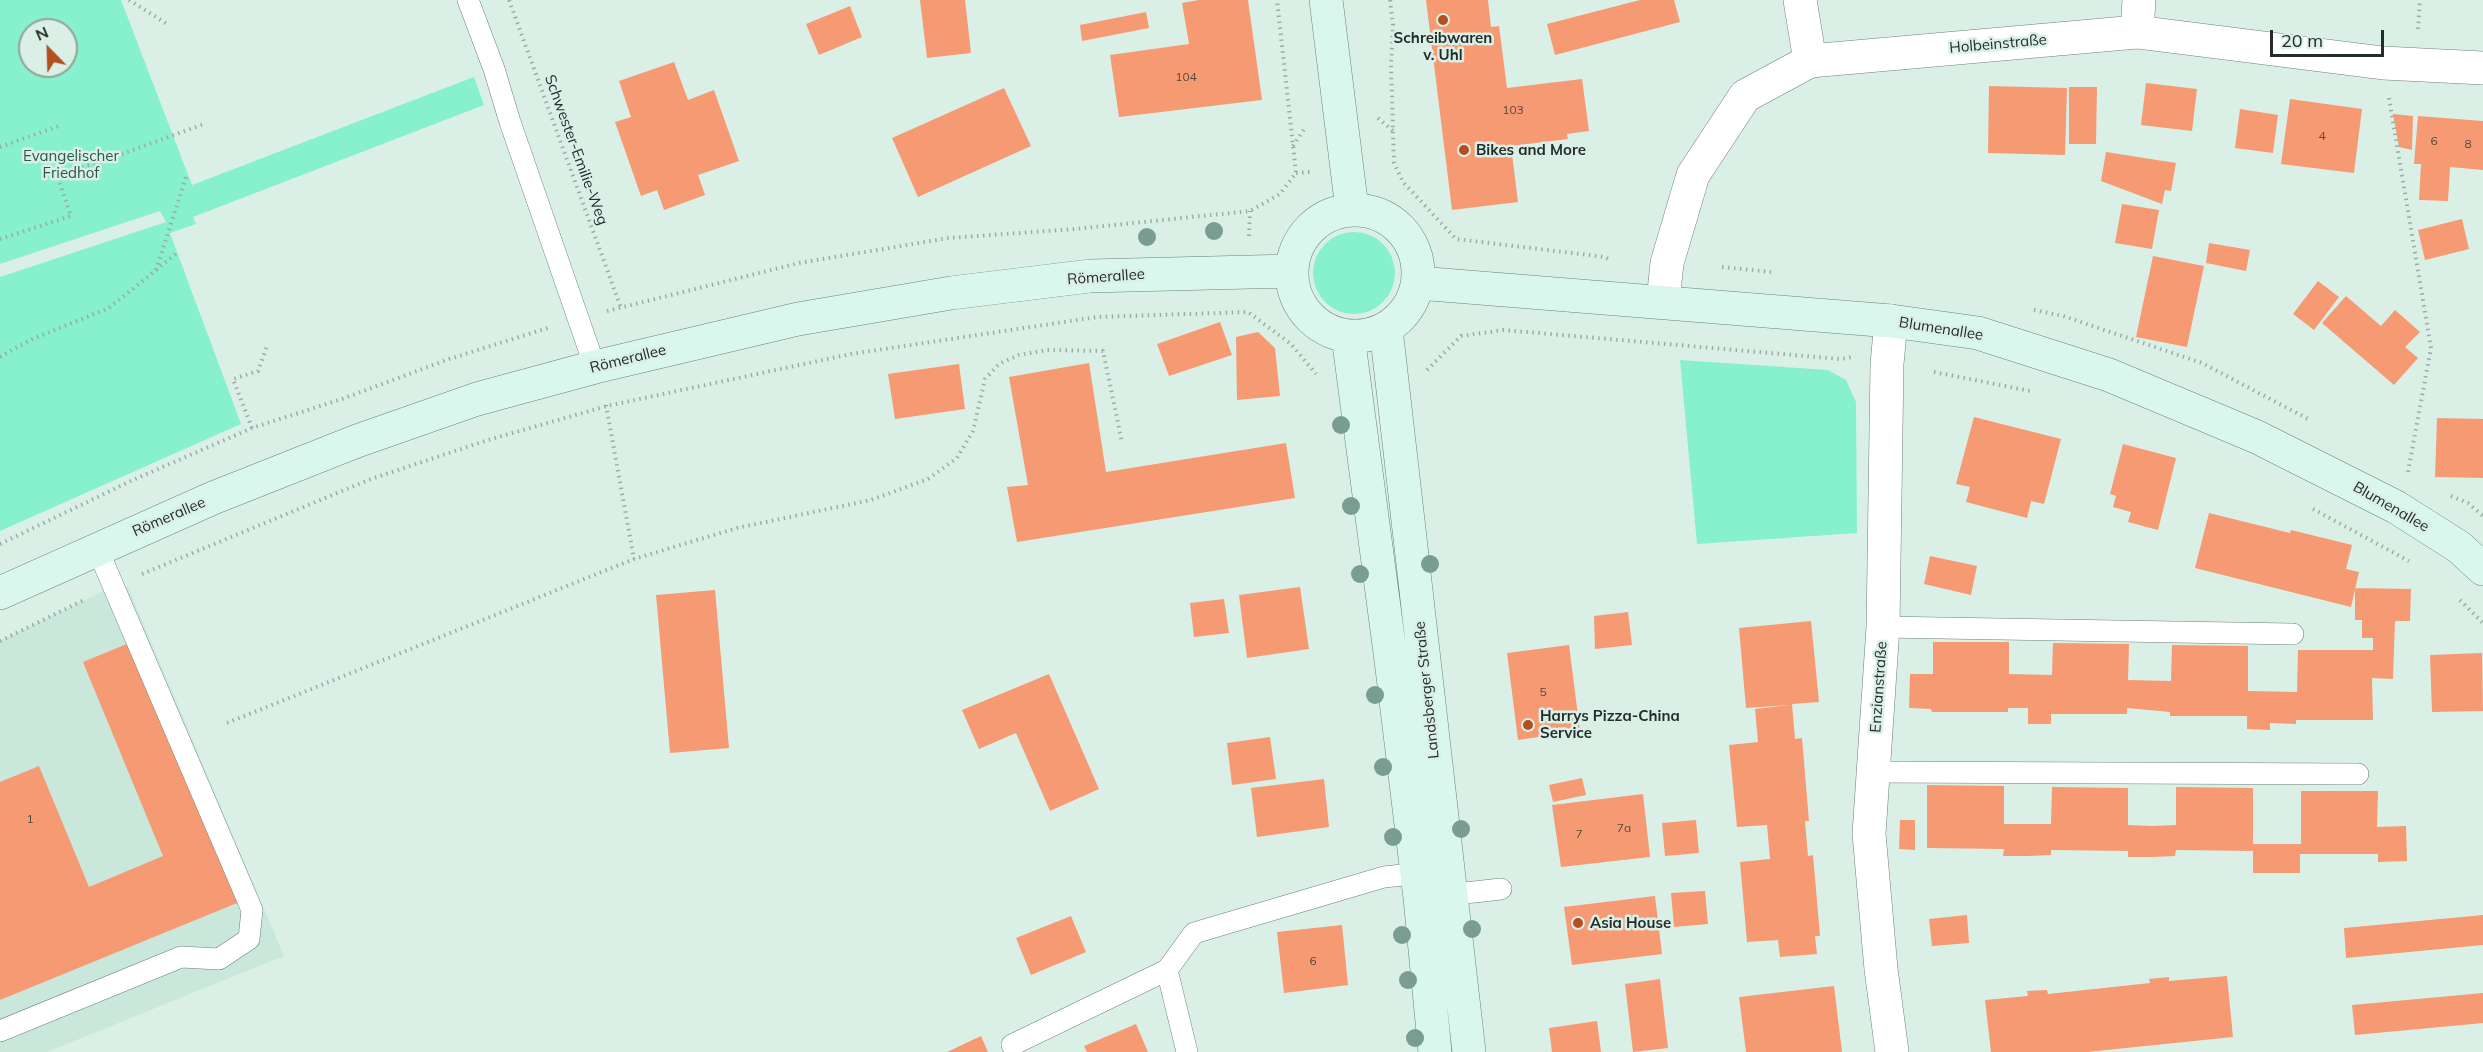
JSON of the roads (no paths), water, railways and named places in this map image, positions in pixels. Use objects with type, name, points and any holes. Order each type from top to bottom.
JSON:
[{"type":"street","points":[[1326,0],[1352,209]]},
{"type":"street","points":[[1800,0],[1810,61]]},
{"type":"street","points":[[2137,32],[2139,0]]},
{"type":"street","name":"Holbeinstraße","points":[[1663,301],[1667,263],[1697,169],[1745,96],[1810,61],[2137,32],[2383,63],[2483,68]]},
{"type":"street","points":[[1352,209],[1371,211],[1388,218],[1402,230],[1416,255],[1418,283],[1412,301],[1401,317],[1386,328],[1368,335],[1348,336],[1330,332],[1313,322],[1300,307],[1293,290],[1291,271],[1294,252],[1303,235],[1316,221],[1334,213],[1352,209]]},
{"type":"street","name":"Römerallee","points":[[0,593],[213,498],[357,441],[477,399],[595,367],[798,318],[951,293],[1090,276],[1291,271]]},
{"type":"street","name":"Blumenallee","points":[[1418,283],[1891,321],[1978,333],[2109,375],[2257,437],[2396,507],[2458,547],[2483,569]]},
{"type":"street","name":"Enzianstraße","points":[[1891,321],[1887,364],[1883,627],[1869,834],[1881,969],[1892,1052]]},
{"type":"street","name":"Landsberger Straße","points":[[1386,328],[1433,884],[1435,1052]]},
{"type":"street","name":"Landsberger Straße","points":[[1348,336],[1391,660],[1433,884],[1468,1052]]},
{"type":"lane","points":[[468,0],[494,69],[595,367]]},
{"type":"lane","points":[[0,1031],[181,957],[219,959],[249,939],[252,910],[97,548]]},
{"type":"lane","points":[[1883,627],[2293,634]]},
{"type":"lane","points":[[1872,772],[2358,774]]},
{"type":"lane","points":[[1012,1045],[1167,970],[1194,933],[1384,877],[1501,890]]},
{"type":"lane","points":[[1167,970],[1187,1052]]},
{"type":"place","name":"Schreibwaren v. Uhl","points":[[1443,20]]},
{"type":"place","name":"Bikes and More","points":[[1464,150]]},
{"type":"place","name":"Harrys Pizza-China Service","points":[[1528,725]]},
{"type":"place","name":"Asia House","points":[[1578,923]]},
{"type":"park label","name":"Evangelischer Friedhof","points":[[71,164]]}]
